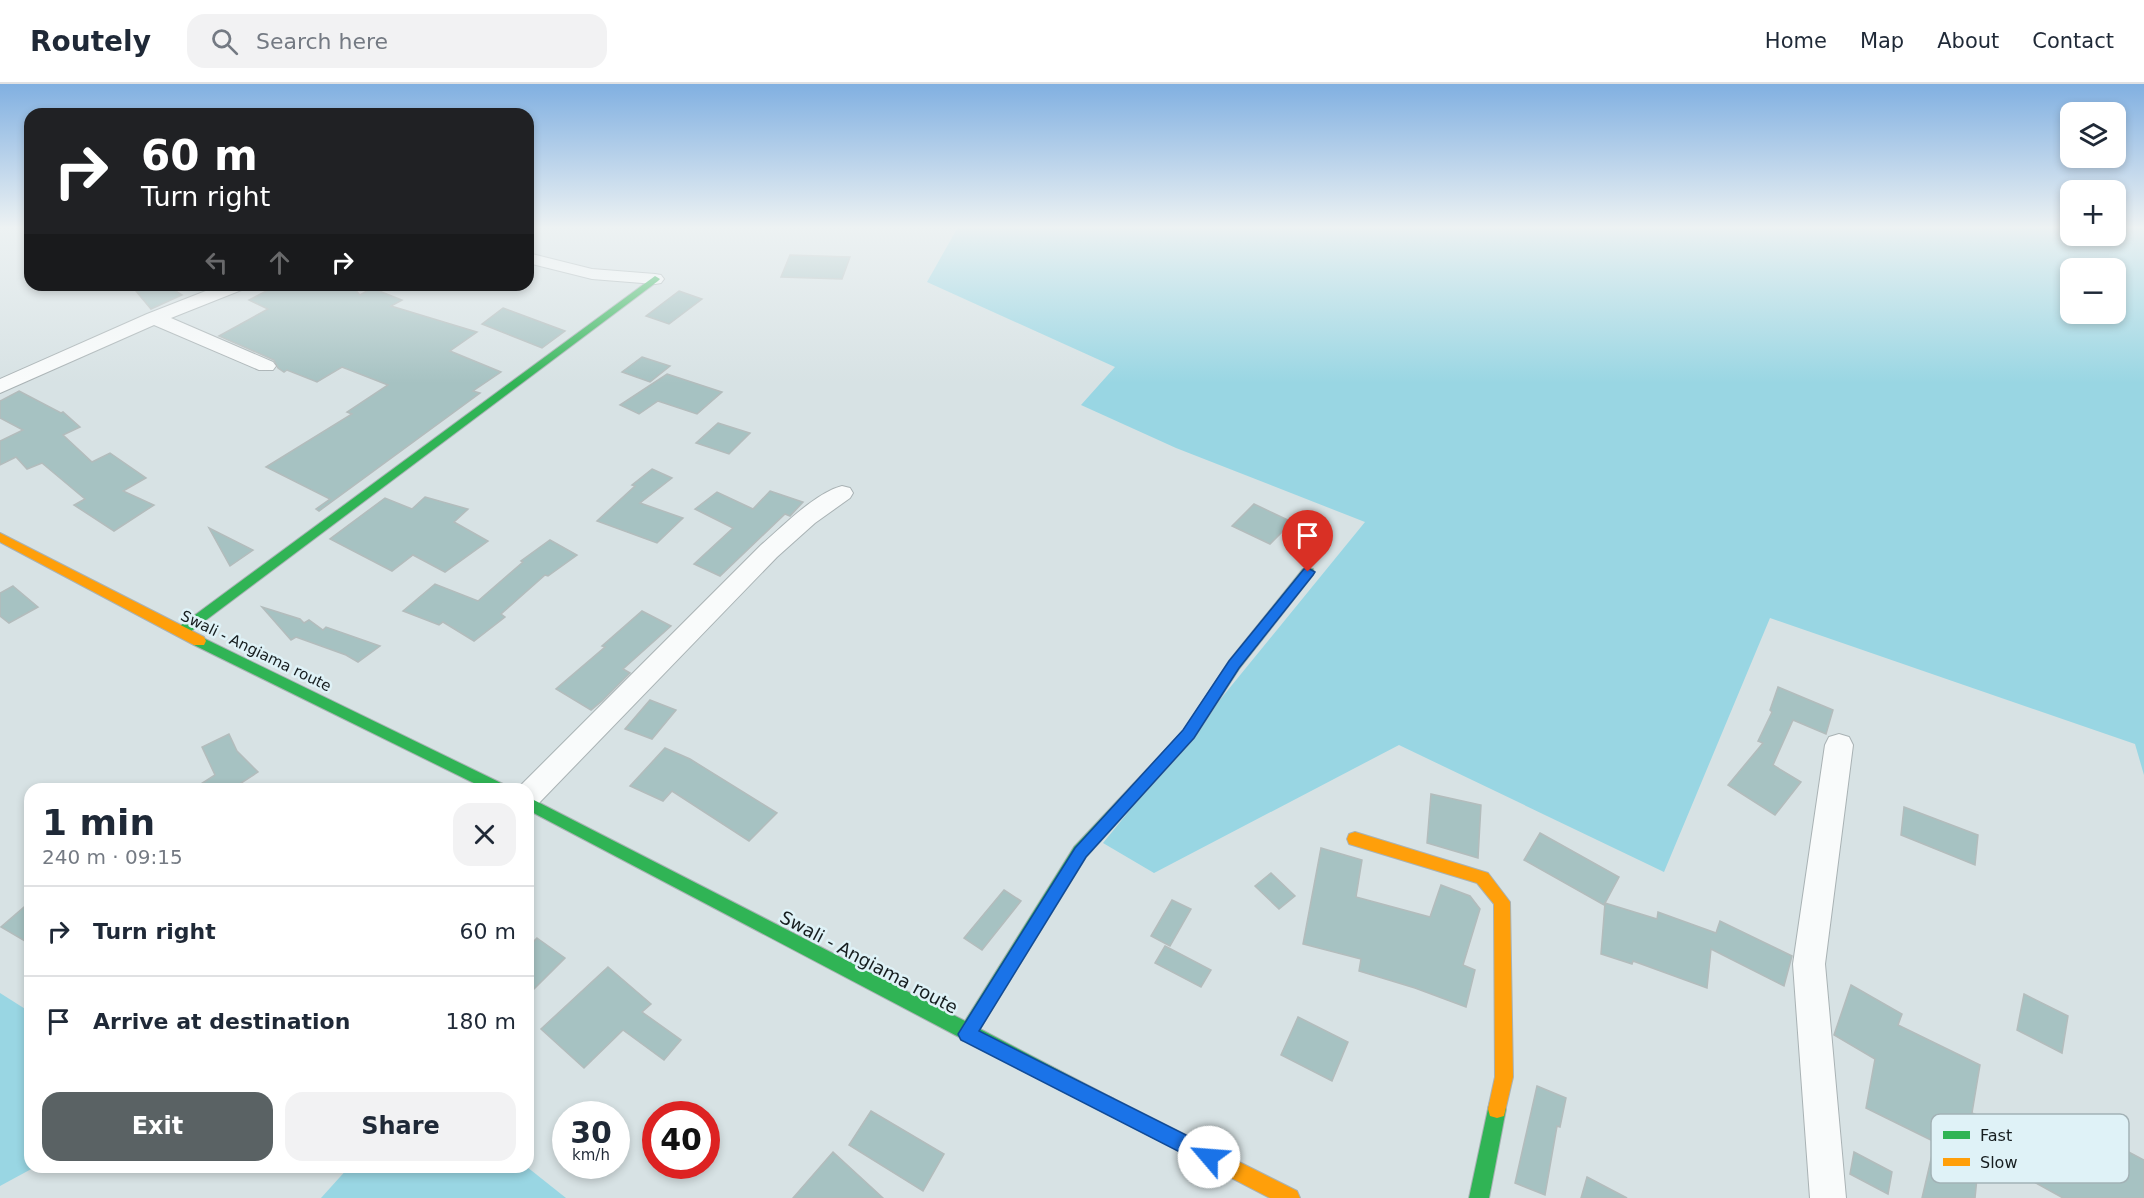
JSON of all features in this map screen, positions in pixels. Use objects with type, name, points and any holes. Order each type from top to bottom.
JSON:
[{"type":"street","points":[[181,632],[655,279]]},
{"type":"street","points":[[0,387],[154,318],[222,291]]},
{"type":"street","points":[[154,318],[266,366]]},
{"type":"street","points":[[534,790],[769,551],[807,518],[842,493]]},
{"type":"street","name":"Swali - Angiama route","points":[[0,537],[181,632],[488,783]]},
{"type":"street","points":[[967,1034],[1080,852],[1188,734],[1234,664],[1308,572]]},
{"type":"street","points":[[1828,1198],[1809,964],[1839,745]]},
{"type":"street","name":"Swali - Angiama route","points":[[534,806],[967,1034],[1290,1198]]},
{"type":"street","points":[[1355,839],[1482,878],[1502,902],[1504,1077],[1479,1198]]},
{"type":"shaded area","points":[[929,279],[2060,279],[2060,324],[2126,324],[2126,279],[2144,279],[2144,775],[2135,744],[1770,618],[1664,872],[1399,745],[1154,873],[1103,843],[1365,522],[1176,448],[1081,405],[1115,367],[927,282]]},
{"type":"shaded area","points":[[0,993],[24,1008],[24,1173],[0,1186]]},
{"type":"shaded area","points":[[344,1173],[534,1173],[566,1198],[321,1198]]},
{"type":"building","points":[[136,291],[176,291],[182,295],[151,309]]},
{"type":"building","points":[[266,291],[356,291],[360,295],[367,291],[380,291],[402,300],[391,306],[477,332],[450,351],[501,372],[473,391],[480,393],[319,511],[316,509],[330,499],[266,467],[352,414],[347,412],[388,385],[342,367],[317,382],[287,370],[284,372],[278,368],[274,360],[219,336],[268,309],[249,300]]},
{"type":"building","points":[[679,291],[702,299],[669,324],[646,316]]},
{"type":"building","points":[[503,308],[565,331],[542,348],[482,324]]},
{"type":"building","points":[[642,357],[670,366],[650,382],[622,372]]},
{"type":"building","points":[[667,374],[722,392],[697,414],[658,401],[639,414],[620,405]]},
{"type":"building","points":[[19,391],[63,412],[80,427],[63,435],[92,462],[110,453],[146,478],[123,491],[154,505],[114,531],[74,505],[85,499],[42,463],[27,469],[16,457],[0,465],[0,441],[23,430],[0,418],[0,401]]},
{"type":"building","points":[[718,423],[750,433],[729,454],[696,443]]},
{"type":"building","points":[[652,469],[672,478],[640,503],[683,518],[657,543],[597,521],[635,486],[632,485]]},
{"type":"building","points":[[770,491],[803,502],[790,516],[785,514],[720,576],[694,564],[733,528],[695,509],[717,492],[753,509]]},
{"type":"building","points":[[425,497],[468,509],[454,522],[488,541],[445,572],[413,555],[392,571],[330,539],[385,498],[412,509]]},
{"type":"building","points":[[1254,504],[1292,522],[1270,544],[1232,526]]},
{"type":"building","points":[[209,528],[253,550],[230,566]]},
{"type":"building","points":[[550,540],[577,555],[548,576],[545,575],[501,614],[505,617],[474,641],[443,622],[439,625],[403,611],[435,584],[478,601],[523,562],[521,561]]},
{"type":"building","points":[[13,586],[38,607],[9,623],[0,616],[0,593]]},
{"type":"building","points":[[262,607],[300,619],[304,623],[309,620],[323,630],[326,627],[380,646],[358,662],[346,655],[296,637],[291,640]]},
{"type":"building","points":[[642,611],[671,626],[623,669],[630,673],[602,701],[591,710],[556,689],[605,647],[602,646]]},
{"type":"building","points":[[1778,687],[1833,710],[1826,734],[1793,720],[1773,765],[1801,782],[1775,815],[1728,785],[1763,743],[1758,741],[1772,712],[1770,710]]},
{"type":"building","points":[[650,700],[676,710],[652,739],[625,729]]},
{"type":"building","points":[[229,734],[237,751],[258,772],[241,783],[202,783],[215,775],[202,747]]},
{"type":"building","points":[[665,748],[690,759],[777,813],[749,841],[672,791],[663,801],[630,786]]},
{"type":"building","points":[[1431,794],[1481,805],[1478,858],[1427,843]]},
{"type":"building","points":[[1904,807],[1978,835],[1975,865],[1901,835]]},
{"type":"building","points":[[1540,833],[1619,877],[1604,905],[1524,860]]},
{"type":"building","points":[[1321,848],[1362,860],[1356,897],[1430,917],[1441,885],[1470,896],[1480,909],[1463,965],[1475,970],[1466,1007],[1359,971],[1361,959],[1303,944]]},
{"type":"building","points":[[1271,873],[1295,896],[1279,909],[1255,886]]},
{"type":"building","points":[[1004,890],[1021,901],[982,950],[964,938]]},
{"type":"building","points":[[1172,900],[1191,909],[1170,946],[1151,936]]},
{"type":"building","points":[[1605,903],[1657,919],[1658,912],[1716,933],[1720,921],[1792,956],[1784,986],[1711,949],[1707,988],[1633,961],[1632,964],[1601,954]]},
{"type":"building","points":[[24,907],[24,940],[1,927]]},
{"type":"building","points":[[537,938],[565,958],[534,989],[534,941]]},
{"type":"building","points":[[1165,946],[1211,970],[1201,987],[1155,963]]},
{"type":"building","points":[[608,967],[651,1004],[642,1012],[681,1040],[664,1060],[623,1030],[584,1068],[541,1029]]},
{"type":"building","points":[[1851,985],[1902,1014],[1898,1025],[1980,1065],[1972,1113],[1974,1114],[1931,1114],[1931,1140],[1866,1108],[1875,1059],[1834,1035]]},
{"type":"building","points":[[2024,994],[2068,1016],[2062,1053],[2017,1030]]},
{"type":"building","points":[[1298,1017],[1348,1042],[1332,1081],[1281,1055]]},
{"type":"building","points":[[1537,1086],[1566,1098],[1560,1127],[1557,1126],[1545,1195],[1515,1183]]},
{"type":"building","points":[[871,1111],[944,1154],[923,1191],[849,1145]]},
{"type":"building","points":[[833,1152],[883,1198],[793,1198]]},
{"type":"building","points":[[1854,1152],[1892,1172],[1888,1194],[1850,1174]]},
{"type":"building","points":[[2129,1152],[2144,1160],[2144,1198],[2063,1198],[2036,1183],[2129,1183]]},
{"type":"building","points":[[1931,1159],[1931,1183],[1976,1183],[1975,1198],[1922,1198]]},
{"type":"building","points":[[1587,1177],[1627,1198],[1581,1198]]},
{"type":"traffic: fast","points":[[181,632],[655,279]]},
{"type":"traffic: fast","points":[[967,1034],[1080,852],[1189,734],[1234,665],[1308,572]]},
{"type":"traffic: fast","points":[[199,641],[488,783]]},
{"type":"traffic: fast","points":[[534,806],[1108,1105]]},
{"type":"traffic: fast","points":[[1479,1198],[1497,1109]]},
{"type":"traffic: slow","points":[[0,537],[199,641]]},
{"type":"traffic: slow","points":[[1355,839],[1482,878],[1502,902],[1504,1077],[1497,1109]]},
{"type":"traffic: slow","points":[[1108,1105],[1290,1198]]},
{"type":"route","points":[[1209,1157],[967,1034],[1080,852],[1188,734],[1234,664],[1308,572]]}]
